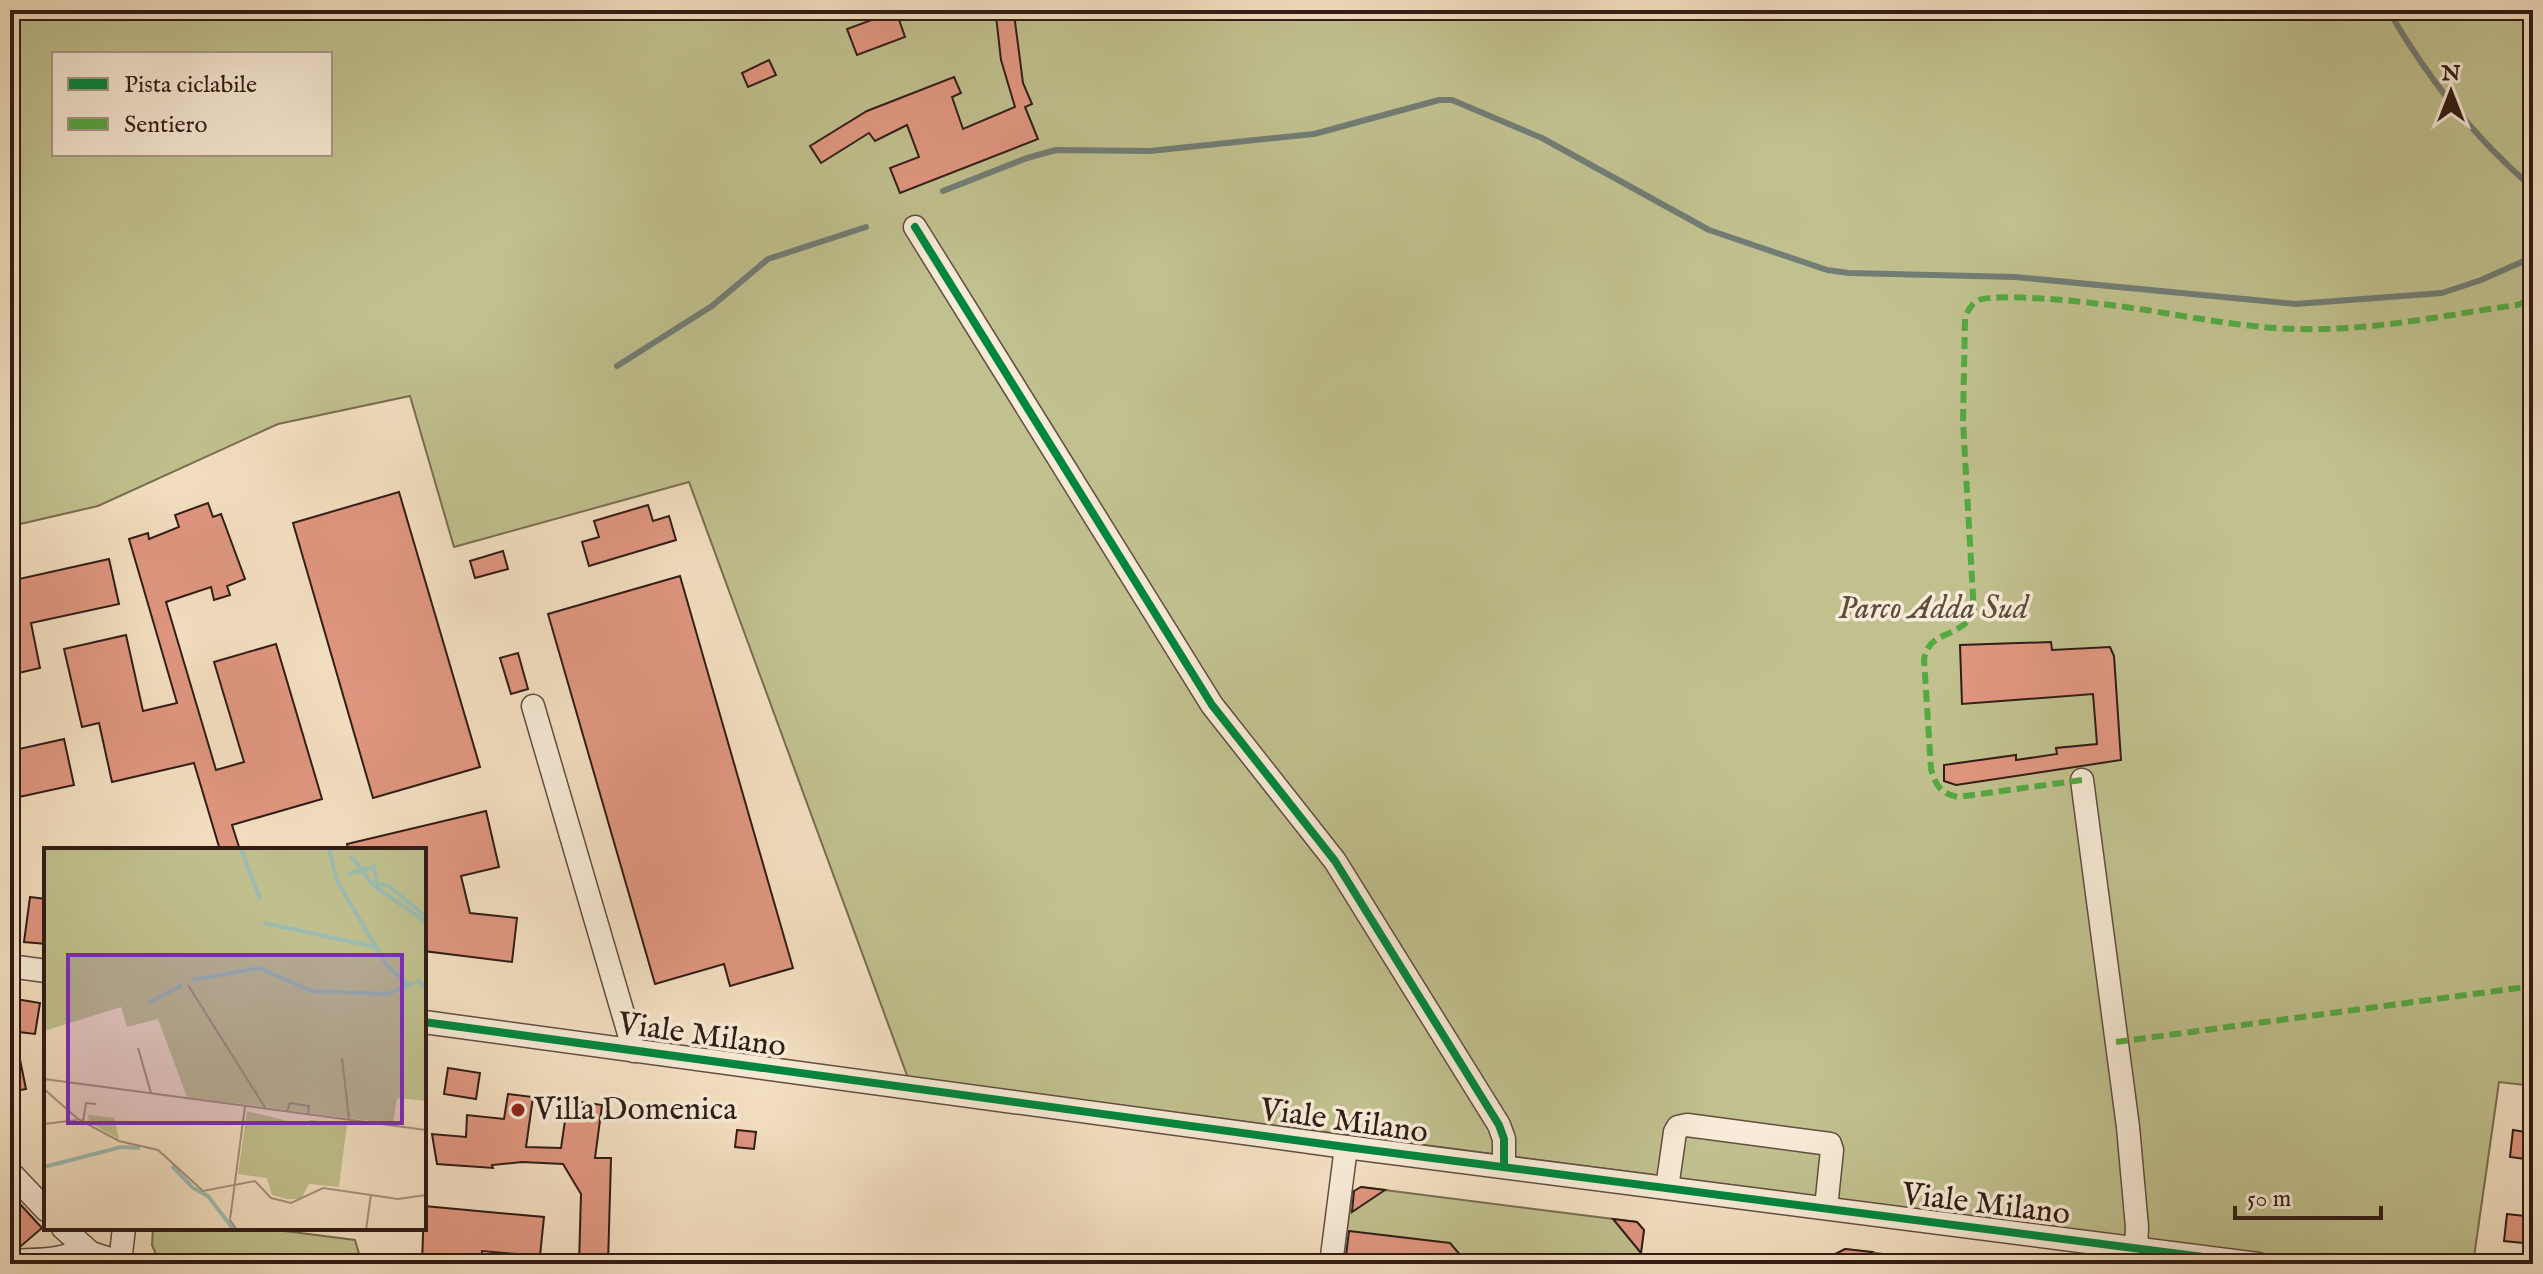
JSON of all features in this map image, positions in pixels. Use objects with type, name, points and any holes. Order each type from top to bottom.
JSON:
[{"type":"street","points":[[915,227],[1212,705],[1335,861],[1381,933],[1499,1125],[1504,1139],[1504,1167]]},
{"type":"street","points":[[533,706],[634,1051]]},
{"type":"street","points":[[2082,780],[2128,1127],[2136,1248]]},
{"type":"street","points":[[10,966],[44,971]]},
{"type":"street","name":"Viale Milano","points":[[426,1022],[1346,1147],[2258,1264]]},
{"type":"street","points":[[1667,1188],[1675,1132],[1678,1127],[1687,1125],[1830,1144],[1826,1208]]},
{"type":"street","points":[[1331,1264],[1346,1147]]},
{"type":"street","points":[[10,1172],[44,1208]]},
{"type":"street","points":[[65,1230],[82,1246],[101,1257],[122,1263],[124,1230]]},
{"type":"street","points":[[10,1261],[63,1256],[77,1252],[82,1246]]},
{"type":"green space","name":"Parco Adda Sud","points":[[10,10],[2533,10],[2533,1086],[2499,1082],[2473,1264],[2338,1264],[908,1078],[689,482],[454,547],[410,396],[278,424],[98,506],[10,529]]},
{"type":"green space","points":[[1361,1187],[1637,1222],[1644,1230],[1639,1264],[1342,1264],[1352,1193]]},
{"type":"green space","points":[[153,1230],[277,1230],[355,1240],[362,1264],[160,1264],[152,1245]]},
{"type":"green space","points":[[1845,1249],[1961,1264],[1834,1264],[1835,1254]]},
{"type":"building","points":[[896,11],[905,37],[857,55],[847,29]]},
{"type":"building","points":[[1014,14],[1023,83],[1032,104],[1025,107],[1038,139],[900,193],[890,168],[919,157],[907,125],[875,141],[869,133],[821,163],[810,146],[867,111],[954,77],[961,93],[952,97],[963,129],[1015,107],[1001,60],[996,16]]},
{"type":"building","points":[[769,60],[776,75],[748,87],[742,73]]},
{"type":"building","points":[[399,492],[480,767],[373,798],[293,523]]},
{"type":"building","points":[[208,503],[213,517],[221,514],[245,579],[227,586],[230,595],[214,600],[211,587],[166,602],[216,770],[244,762],[214,662],[276,644],[322,799],[232,825],[239,848],[219,848],[194,763],[112,782],[99,723],[82,727],[64,649],[126,635],[143,711],[177,703],[129,539],[148,533],[149,539],[179,527],[175,515]]},
{"type":"building","points":[[648,505],[653,521],[669,516],[676,540],[589,566],[582,542],[599,537],[594,521]]},
{"type":"building","points":[[503,551],[508,569],[475,578],[470,561]]},
{"type":"building","points":[[109,559],[119,604],[31,623],[40,668],[10,675],[10,581]]},
{"type":"building","points":[[680,576],[793,968],[730,986],[724,964],[655,984],[548,614]]},
{"type":"building","points":[[2051,642],[2052,650],[2110,647],[2114,656],[2121,760],[1956,785],[1944,781],[1944,765],[2016,755],[2016,760],[2057,754],[2056,748],[2097,744],[2093,694],[1962,704],[1960,645]]},
{"type":"building","points":[[518,653],[528,689],[511,694],[500,658]]},
{"type":"building","points":[[64,739],[74,785],[10,799],[10,751]]},
{"type":"building","points":[[486,811],[499,867],[461,876],[470,913],[517,918],[512,962],[426,951],[426,848],[348,848],[347,844]]},
{"type":"building","points":[[30,897],[44,899],[44,944],[24,942]]},
{"type":"building","points":[[10,998],[40,1003],[35,1034],[10,1031]]},
{"type":"building","points":[[10,1045],[17,1045],[26,1089],[10,1092]]},
{"type":"building","points":[[448,1068],[480,1073],[476,1099],[444,1094]]},
{"type":"building","points":[[508,1094],[533,1097],[526,1147],[561,1148],[568,1100],[602,1105],[595,1158],[611,1158],[608,1264],[579,1264],[581,1194],[563,1164],[522,1162],[492,1165],[493,1168],[437,1164],[432,1134],[466,1137],[467,1115],[504,1119]]},
{"type":"building","points":[[737,1130],[756,1132],[754,1149],[735,1147]]},
{"type":"building","points":[[2513,1130],[2533,1133],[2533,1160],[2510,1157]]},
{"type":"building","points":[[1361,1187],[1385,1190],[1352,1212],[1354,1191]]},
{"type":"building","points":[[10,1193],[42,1228],[21,1246],[10,1235]]},
{"type":"building","points":[[426,1206],[544,1217],[540,1256],[482,1251],[482,1264],[422,1264]]},
{"type":"building","points":[[2507,1214],[2533,1217],[2533,1244],[2504,1241]]},
{"type":"building","points":[[1613,1219],[1637,1222],[1644,1230],[1641,1253]]},
{"type":"building","points":[[1349,1231],[1450,1243],[1468,1264],[1345,1264]]},
{"type":"building","points":[[1845,1249],[1872,1252],[1849,1264],[1817,1264]]},
{"type":"waterway","points":[[2388,10],[2453,105],[2491,148],[2533,188]]},
{"type":"waterway","points":[[943,191],[1056,150],[1150,151],[1314,134],[1439,100],[1452,100],[1542,138],[1709,230],[1827,270],[2015,277],[2296,304],[2442,293],[2533,257]]},
{"type":"waterway","points":[[617,366],[712,306],[768,259],[866,227]]},
{"type":"marked path","points":[[2082,780],[1958,797],[1940,788],[1931,769],[1924,659],[1932,643],[1959,628],[1974,613],[1963,422],[1965,318],[1972,305],[1989,298],[2038,298],[2126,307],[2250,326],[2327,329],[2409,322],[2517,305],[2533,299]]},
{"type":"marked path","points":[[2116,1042],[2533,986]]},
{"type":"cycle path","points":[[915,227],[1212,705],[1335,861],[1499,1125],[1504,1139],[1504,1167]]},
{"type":"cycle path","points":[[426,1022],[1346,1147],[2258,1264]]},
{"type":"place","name":"Villa Domenica","points":[[518,1110]]}]
